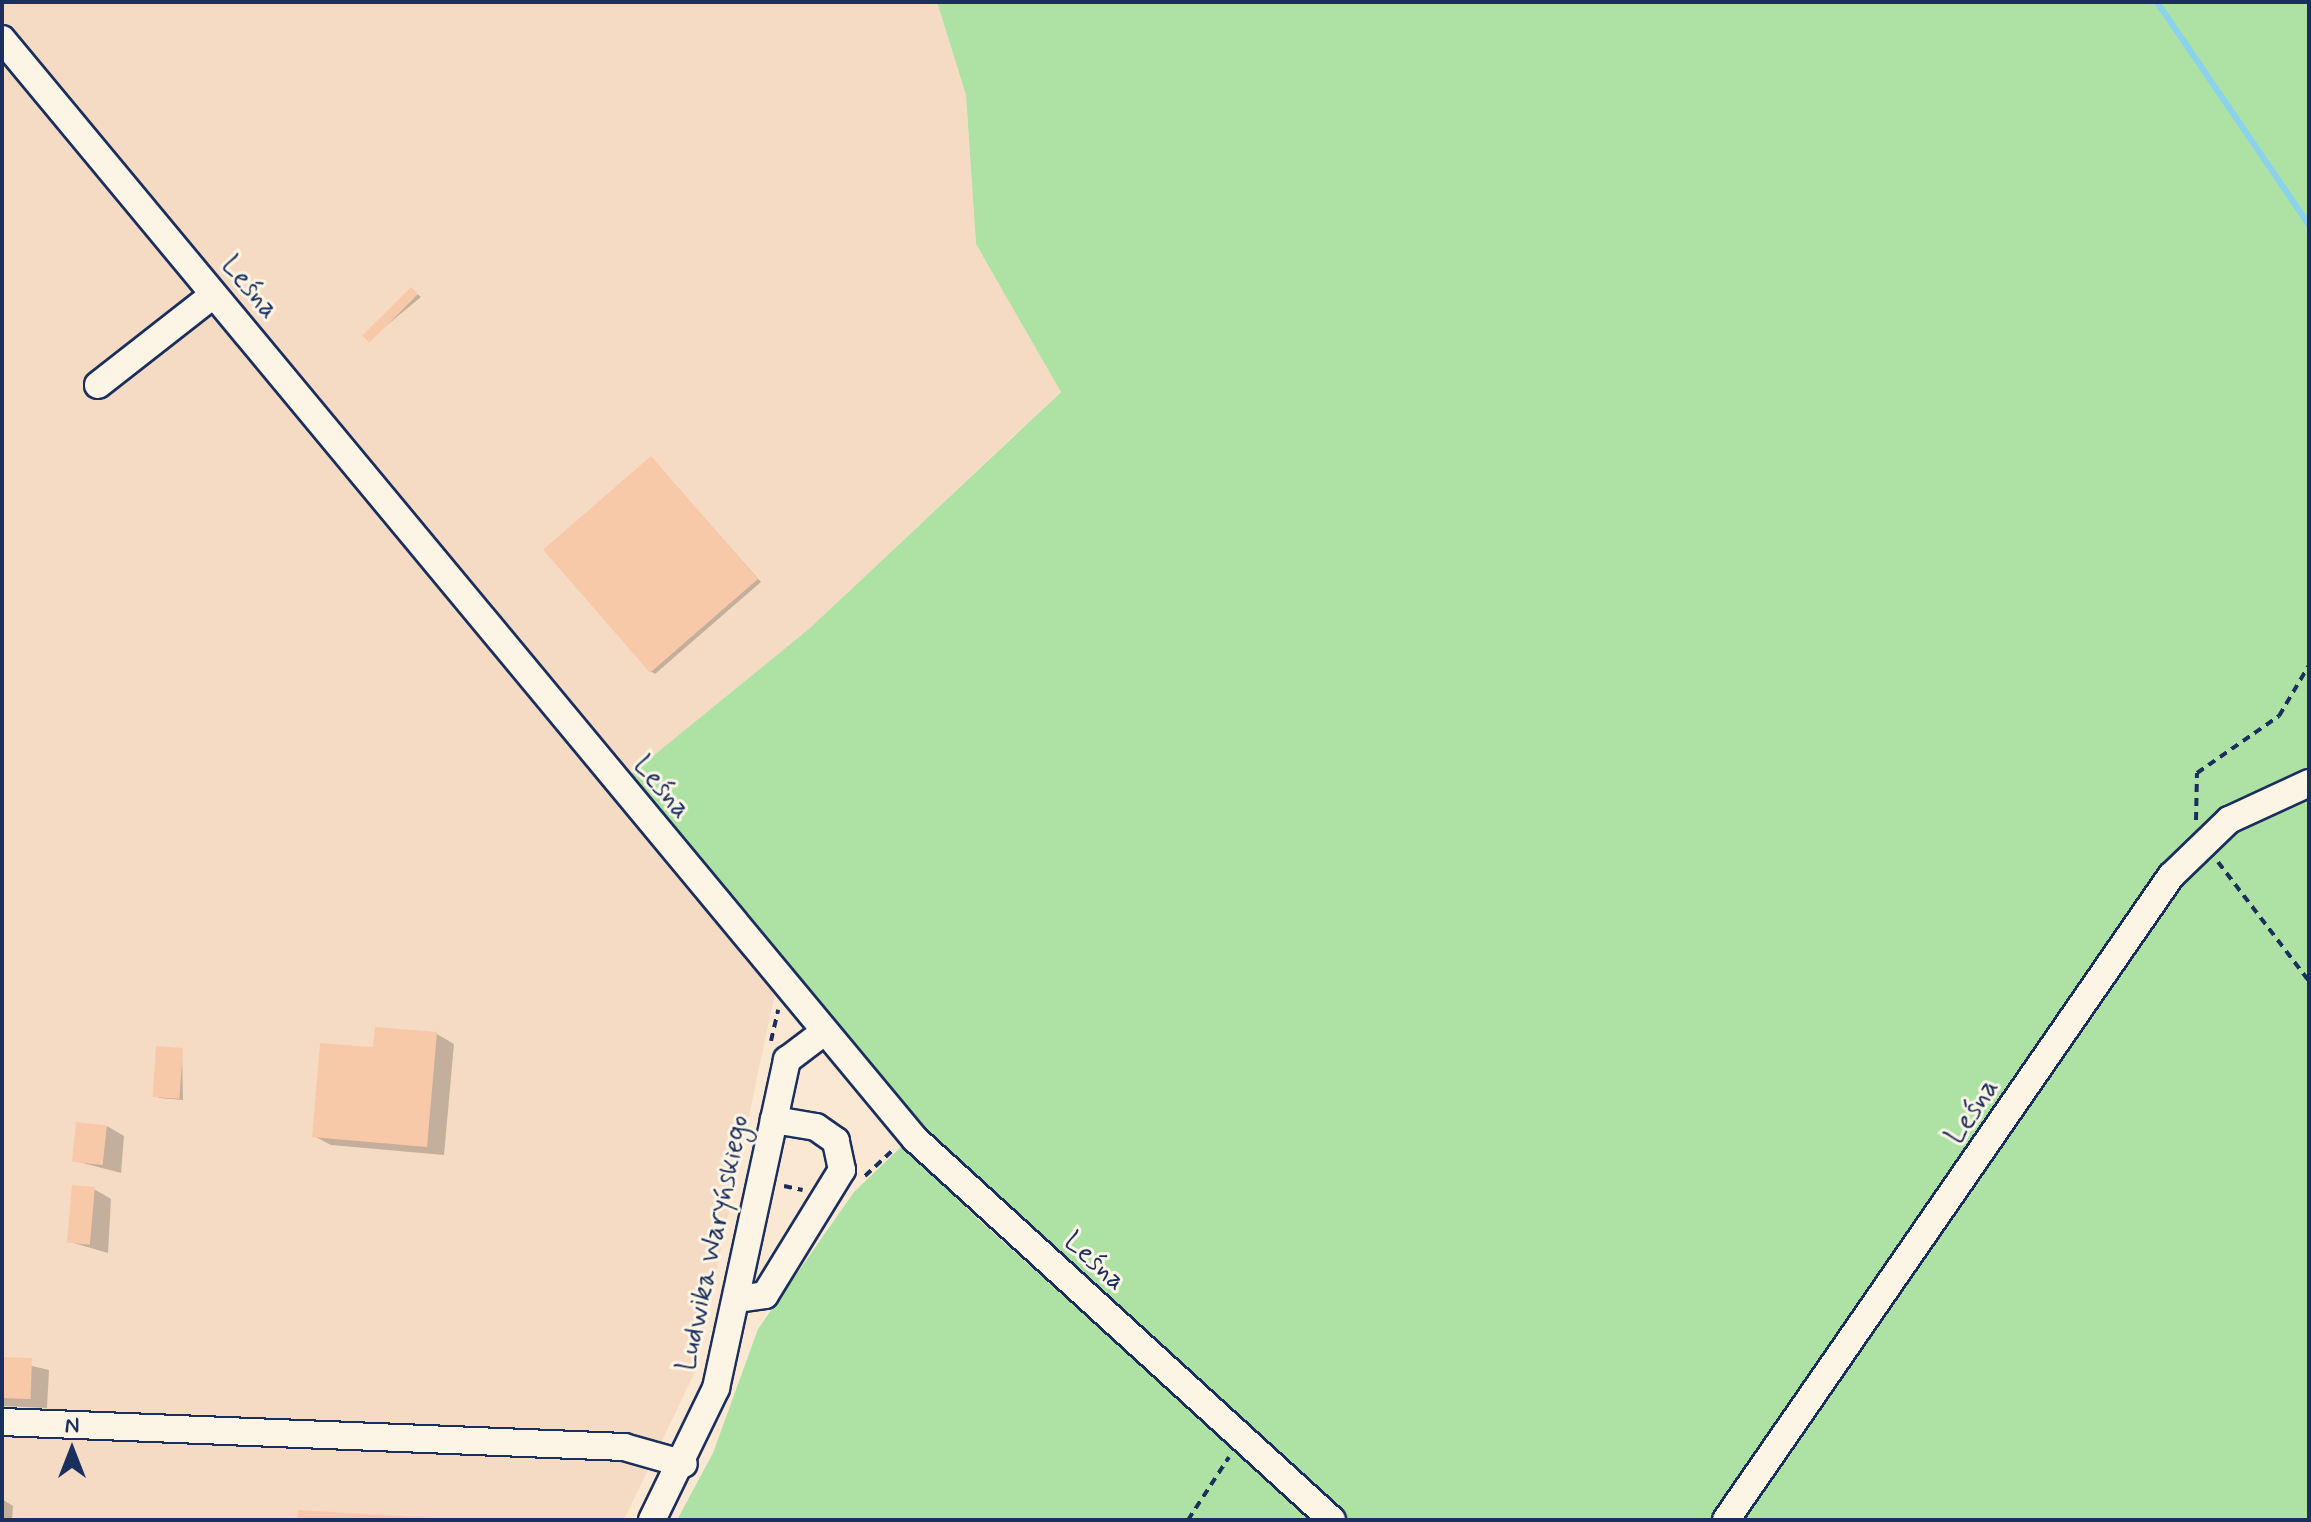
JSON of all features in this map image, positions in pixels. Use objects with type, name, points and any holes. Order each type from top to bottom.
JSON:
[{"type":"street","name":"Leśna","points":[[2,39],[795,1000],[950,1175],[1332,1520]]},
{"type":"street","points":[[98,385],[213,295]]},
{"type":"street","name":"Leśna","points":[[1726,1520],[2171,876],[2229,820],[2309,783]]},
{"type":"street","name":"Ludwika Waryńskiego","points":[[652,1520],[684,1464],[716,1388],[738,1299],[787,1060],[824,1032]]},
{"type":"street","points":[[738,1299],[765,1295],[830,1196],[842,1170],[836,1141],[816,1127],[774,1120]]},
{"type":"street","points":[[2,1422],[624,1447],[684,1464]]},
{"type":"path","points":[[761,1181],[830,1196]]},
{"type":"path","points":[[1188,1520],[1242,1439]]},
{"type":"shaded area","points":[[2,2],[937,2],[966,95],[976,244],[1061,391],[810,628],[626,778],[793,974],[775,993],[695,1372],[624,1520],[2,1520]]},
{"type":"green space","points":[[937,2],[2309,2],[2309,770],[2211,824],[1717,1520],[1350,1520],[959,1166],[626,778],[810,628],[1061,392],[976,244],[966,95]]},
{"type":"green space","points":[[2309,796],[2309,1520],[1736,1520],[2189,871],[2229,838]]},
{"type":"green space","points":[[902,1146],[979,1220],[1312,1520],[677,1520],[713,1453],[758,1329],[854,1192]]},
{"type":"building","points":[[411,287],[418,294],[369,343],[362,336]]},
{"type":"building","points":[[651,456],[758,579],[650,673],[543,550]]},
{"type":"building","points":[[375,1027],[437,1032],[427,1147],[312,1137],[320,1043],[373,1047]]},
{"type":"building","points":[[156,1046],[183,1048],[179,1099],[152,1097]]},
{"type":"building","points":[[76,1122],[107,1125],[103,1165],[72,1162]]},
{"type":"building","points":[[72,1185],[95,1187],[90,1245],[67,1243]]},
{"type":"building","points":[[2,1357],[32,1358],[31,1399],[2,1398]]},
{"type":"building","points":[[298,1510],[434,1518],[434,1520],[297,1520]]},
{"type":"waterway","points":[[2157,2],[2309,225]]}]
